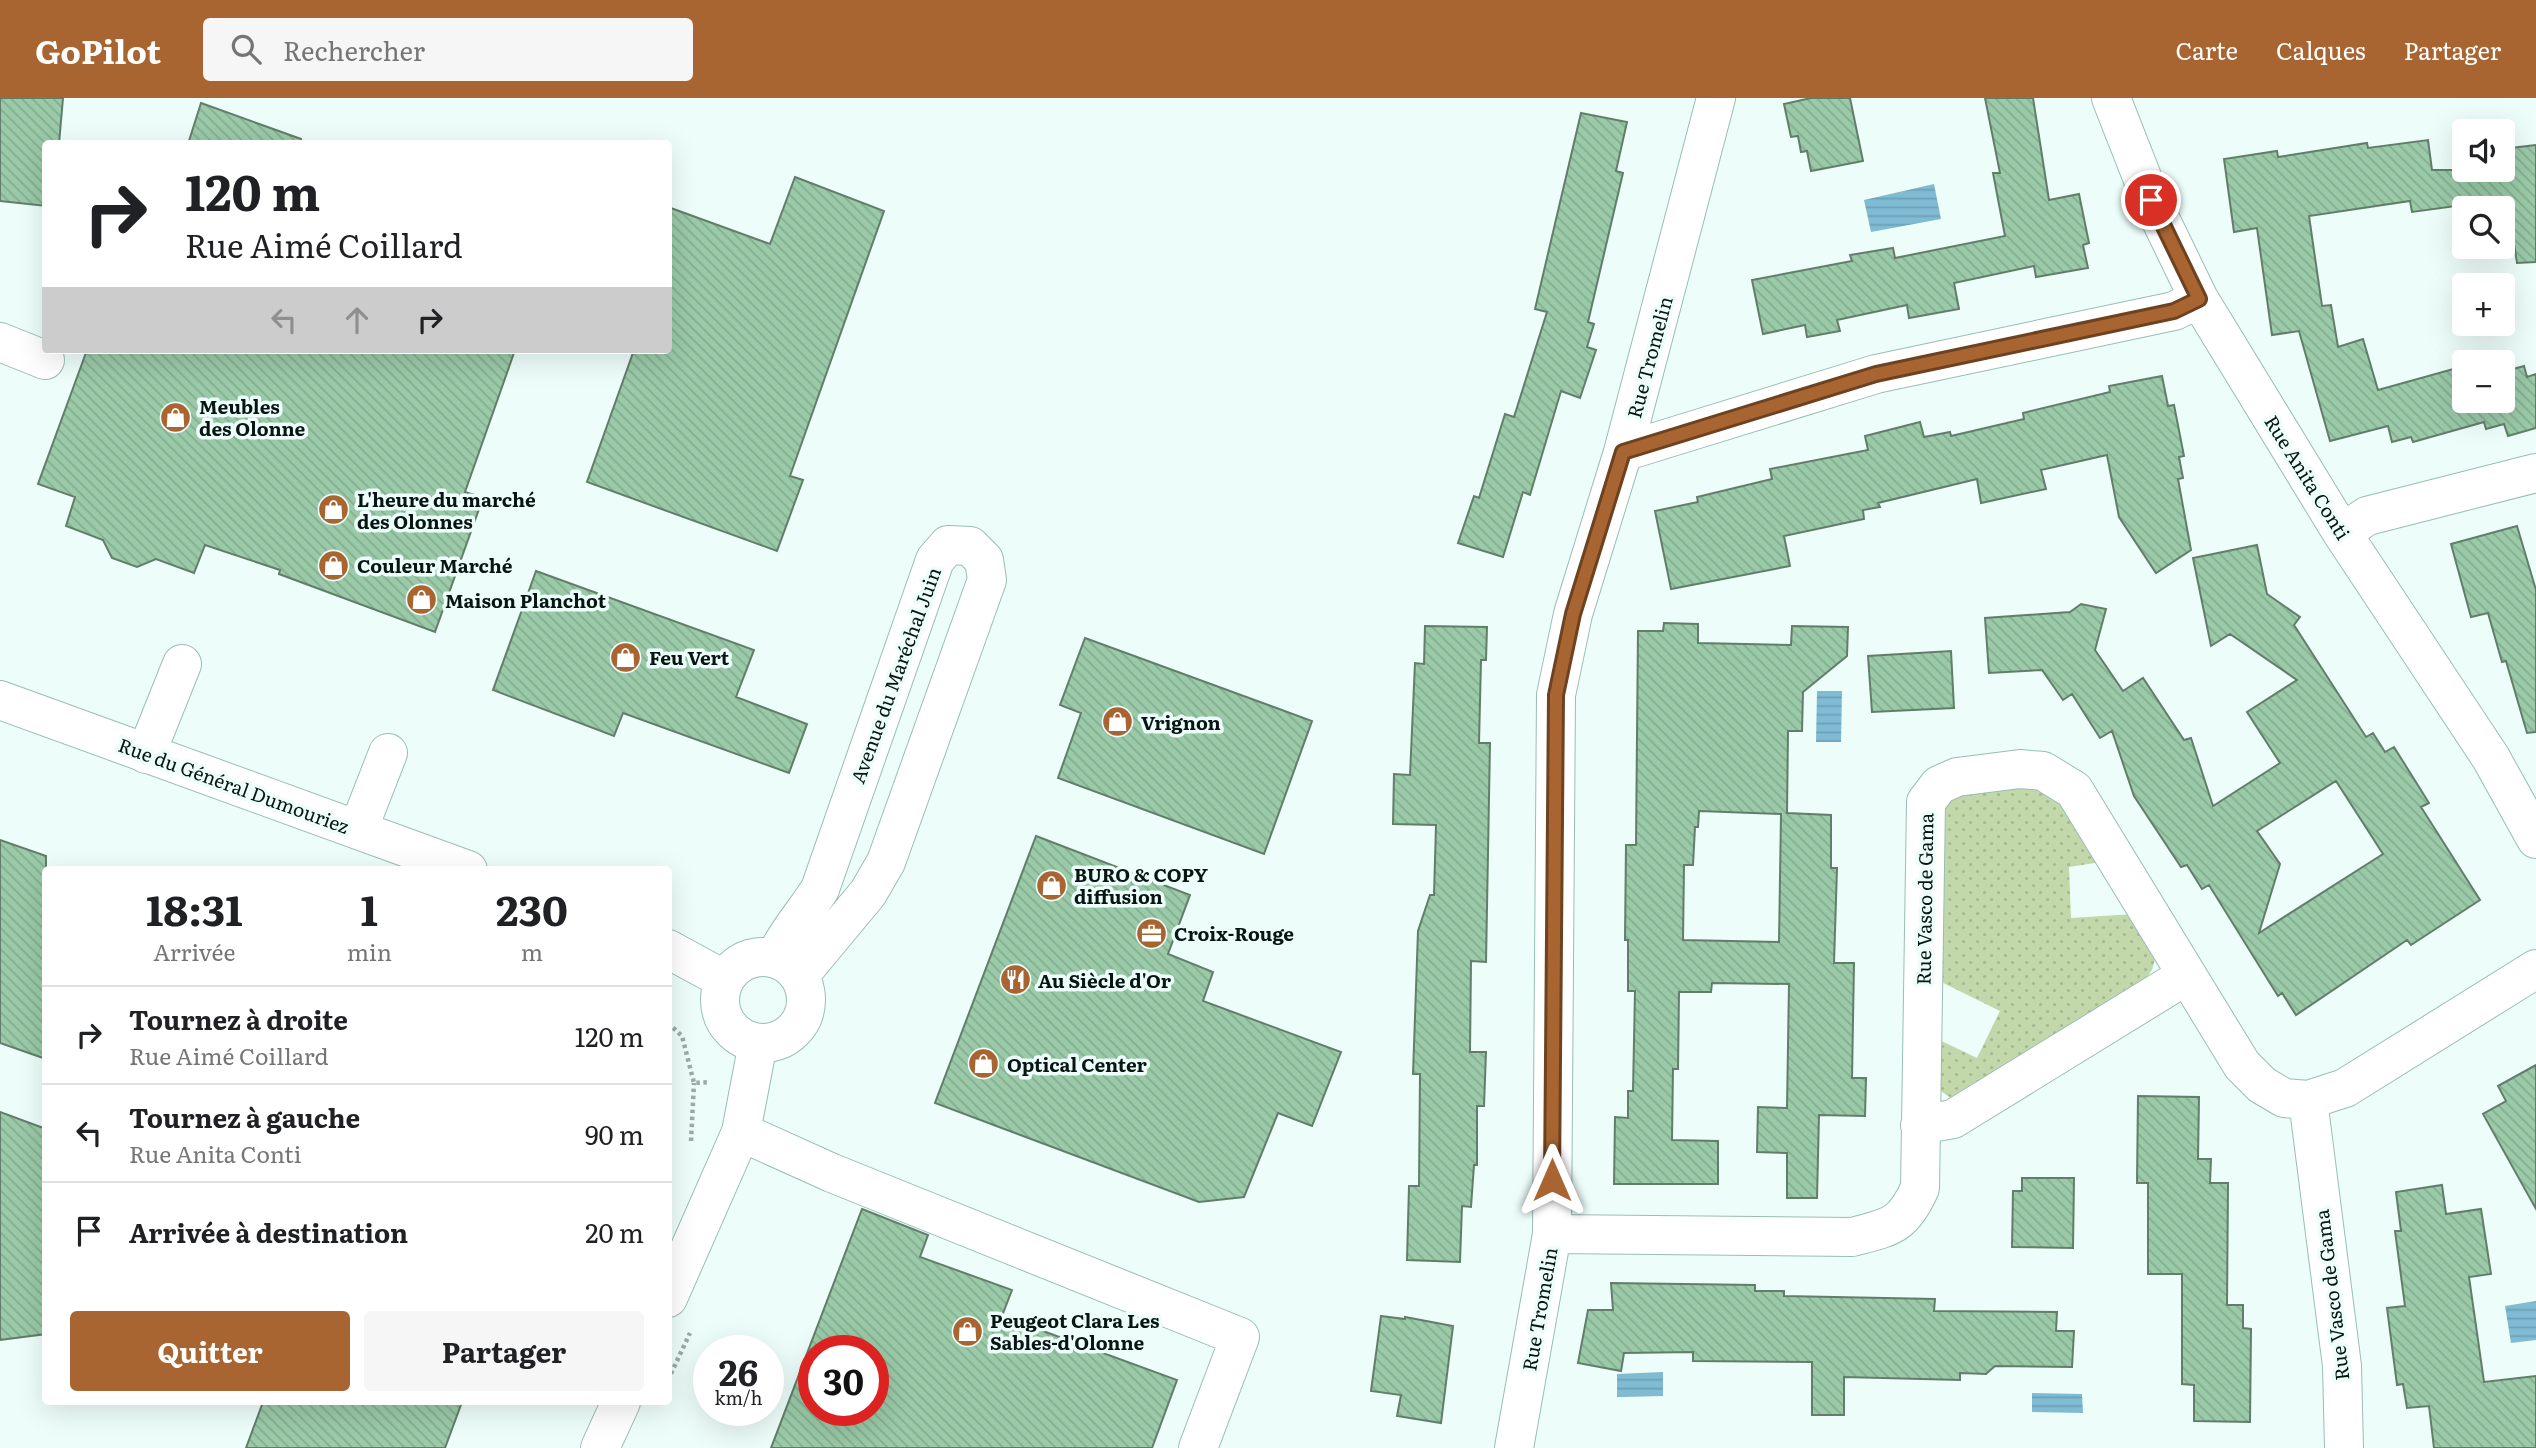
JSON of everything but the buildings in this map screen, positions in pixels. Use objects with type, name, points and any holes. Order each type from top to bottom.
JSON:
[{"type":"street","name":"Rue Tromelin","points":[[1514,1448],[1552,1234],[1556,695],[1573,614],[1623,452],[1716,98]]},
{"type":"street","name":"Rue Anita Conti","points":[[2111,98],[2151,200],[2199,299],[2343,533],[2491,758],[2536,839]]},
{"type":"street","points":[[1623,452],[1876,374],[2174,311],[2199,299]]},
{"type":"street","points":[[0,342],[45,360]]},
{"type":"street","points":[[2343,533],[2367,516],[2536,473]]},
{"type":"street","name":"Avenue du Maréchal Juin","points":[[948,545],[970,546],[984,560],[987,580],[886,862],[868,893],[787,967],[783,939],[820,889],[935,560],[948,545]]},
{"type":"street","points":[[146,754],[182,664]]},
{"type":"street","name":"Rue du Général Dumouriez","points":[[0,700],[457,866]]},
{"type":"street","points":[[358,830],[388,753]]},
{"type":"street","name":"Rue Vasco de Gama","points":[[1552,1234],[1853,1237],[1889,1228],[1910,1210],[1920,1188],[1926,802],[1939,785],[1957,777],[2020,769],[2043,771],[2074,790],[2242,1065],[2262,1085],[2284,1098],[2308,1100],[2342,1366],[2344,1448]]},
{"type":"street","points":[[672,951],[724,980]]},
{"type":"street","points":[[752,958],[787,967],[806,999],[800,1022],[781,1038],[770,1042],[745,1039],[733,1031],[720,1007],[724,980],[732,970],[752,958]]},
{"type":"street","points":[[2308,1100],[2345,1088],[2536,969]]},
{"type":"street","points":[[1920,1125],[1953,1119],[2187,975]]},
{"type":"street","points":[[672,1289],[741,1132],[758,1042]]},
{"type":"street","points":[[741,1132],[845,1179],[1240,1337],[1198,1448]]},
{"type":"street","points":[[600,1448],[620,1405]]},
{"type":"path","points":[[672,1027],[682,1036],[694,1083],[713,1082]]},
{"type":"green space","points":[[2032,787],[2053,795],[2069,811],[2101,862],[2069,867],[2071,918],[2134,914],[2157,952],[2152,970],[2137,990],[1951,1098],[1935,1087],[1929,1035],[1977,1058],[2000,1011],[1931,977],[1938,826],[1946,805],[1963,790]]},
{"type":"water","points":[[1934,184],[1941,219],[1871,232],[1864,200]]},
{"type":"water","points":[[1817,691],[1842,691],[1841,742],[1816,742]]},
{"type":"water","points":[[2536,1301],[2536,1340],[2511,1343],[2505,1306]]},
{"type":"water","points":[[1663,1372],[1663,1396],[1617,1397],[1617,1374]]},
{"type":"water","points":[[2032,1393],[2082,1394],[2083,1413],[2032,1412]]},
{"type":"place","name":"Meubles des Olonne","points":[[176,417]]},
{"type":"place","name":"L'heure du marché des Olonnes","points":[[334,510]]},
{"type":"place","name":"Couleur Marché","points":[[334,565]]},
{"type":"place","name":"Maison Planchot","points":[[422,600]]},
{"type":"place","name":"Feu Vert","points":[[626,657]]},
{"type":"place","name":"Vrignon","points":[[1118,722]]},
{"type":"place","name":"BURO & COPY diffusion","points":[[1051,885]]},
{"type":"place","name":"Croix-Rouge","points":[[1151,933]]},
{"type":"place","name":"Au Siècle d'Or","points":[[1015,980]]},
{"type":"place","name":"Optical Center","points":[[984,1064]]},
{"type":"place","name":"Peugeot Clara Les Sables-d'Olonne","points":[[967,1331]]},
{"type":"route","points":[[1552,1180],[1556,695],[1573,614],[1623,452],[1876,374],[2174,311],[2199,299],[2151,200]]}]
